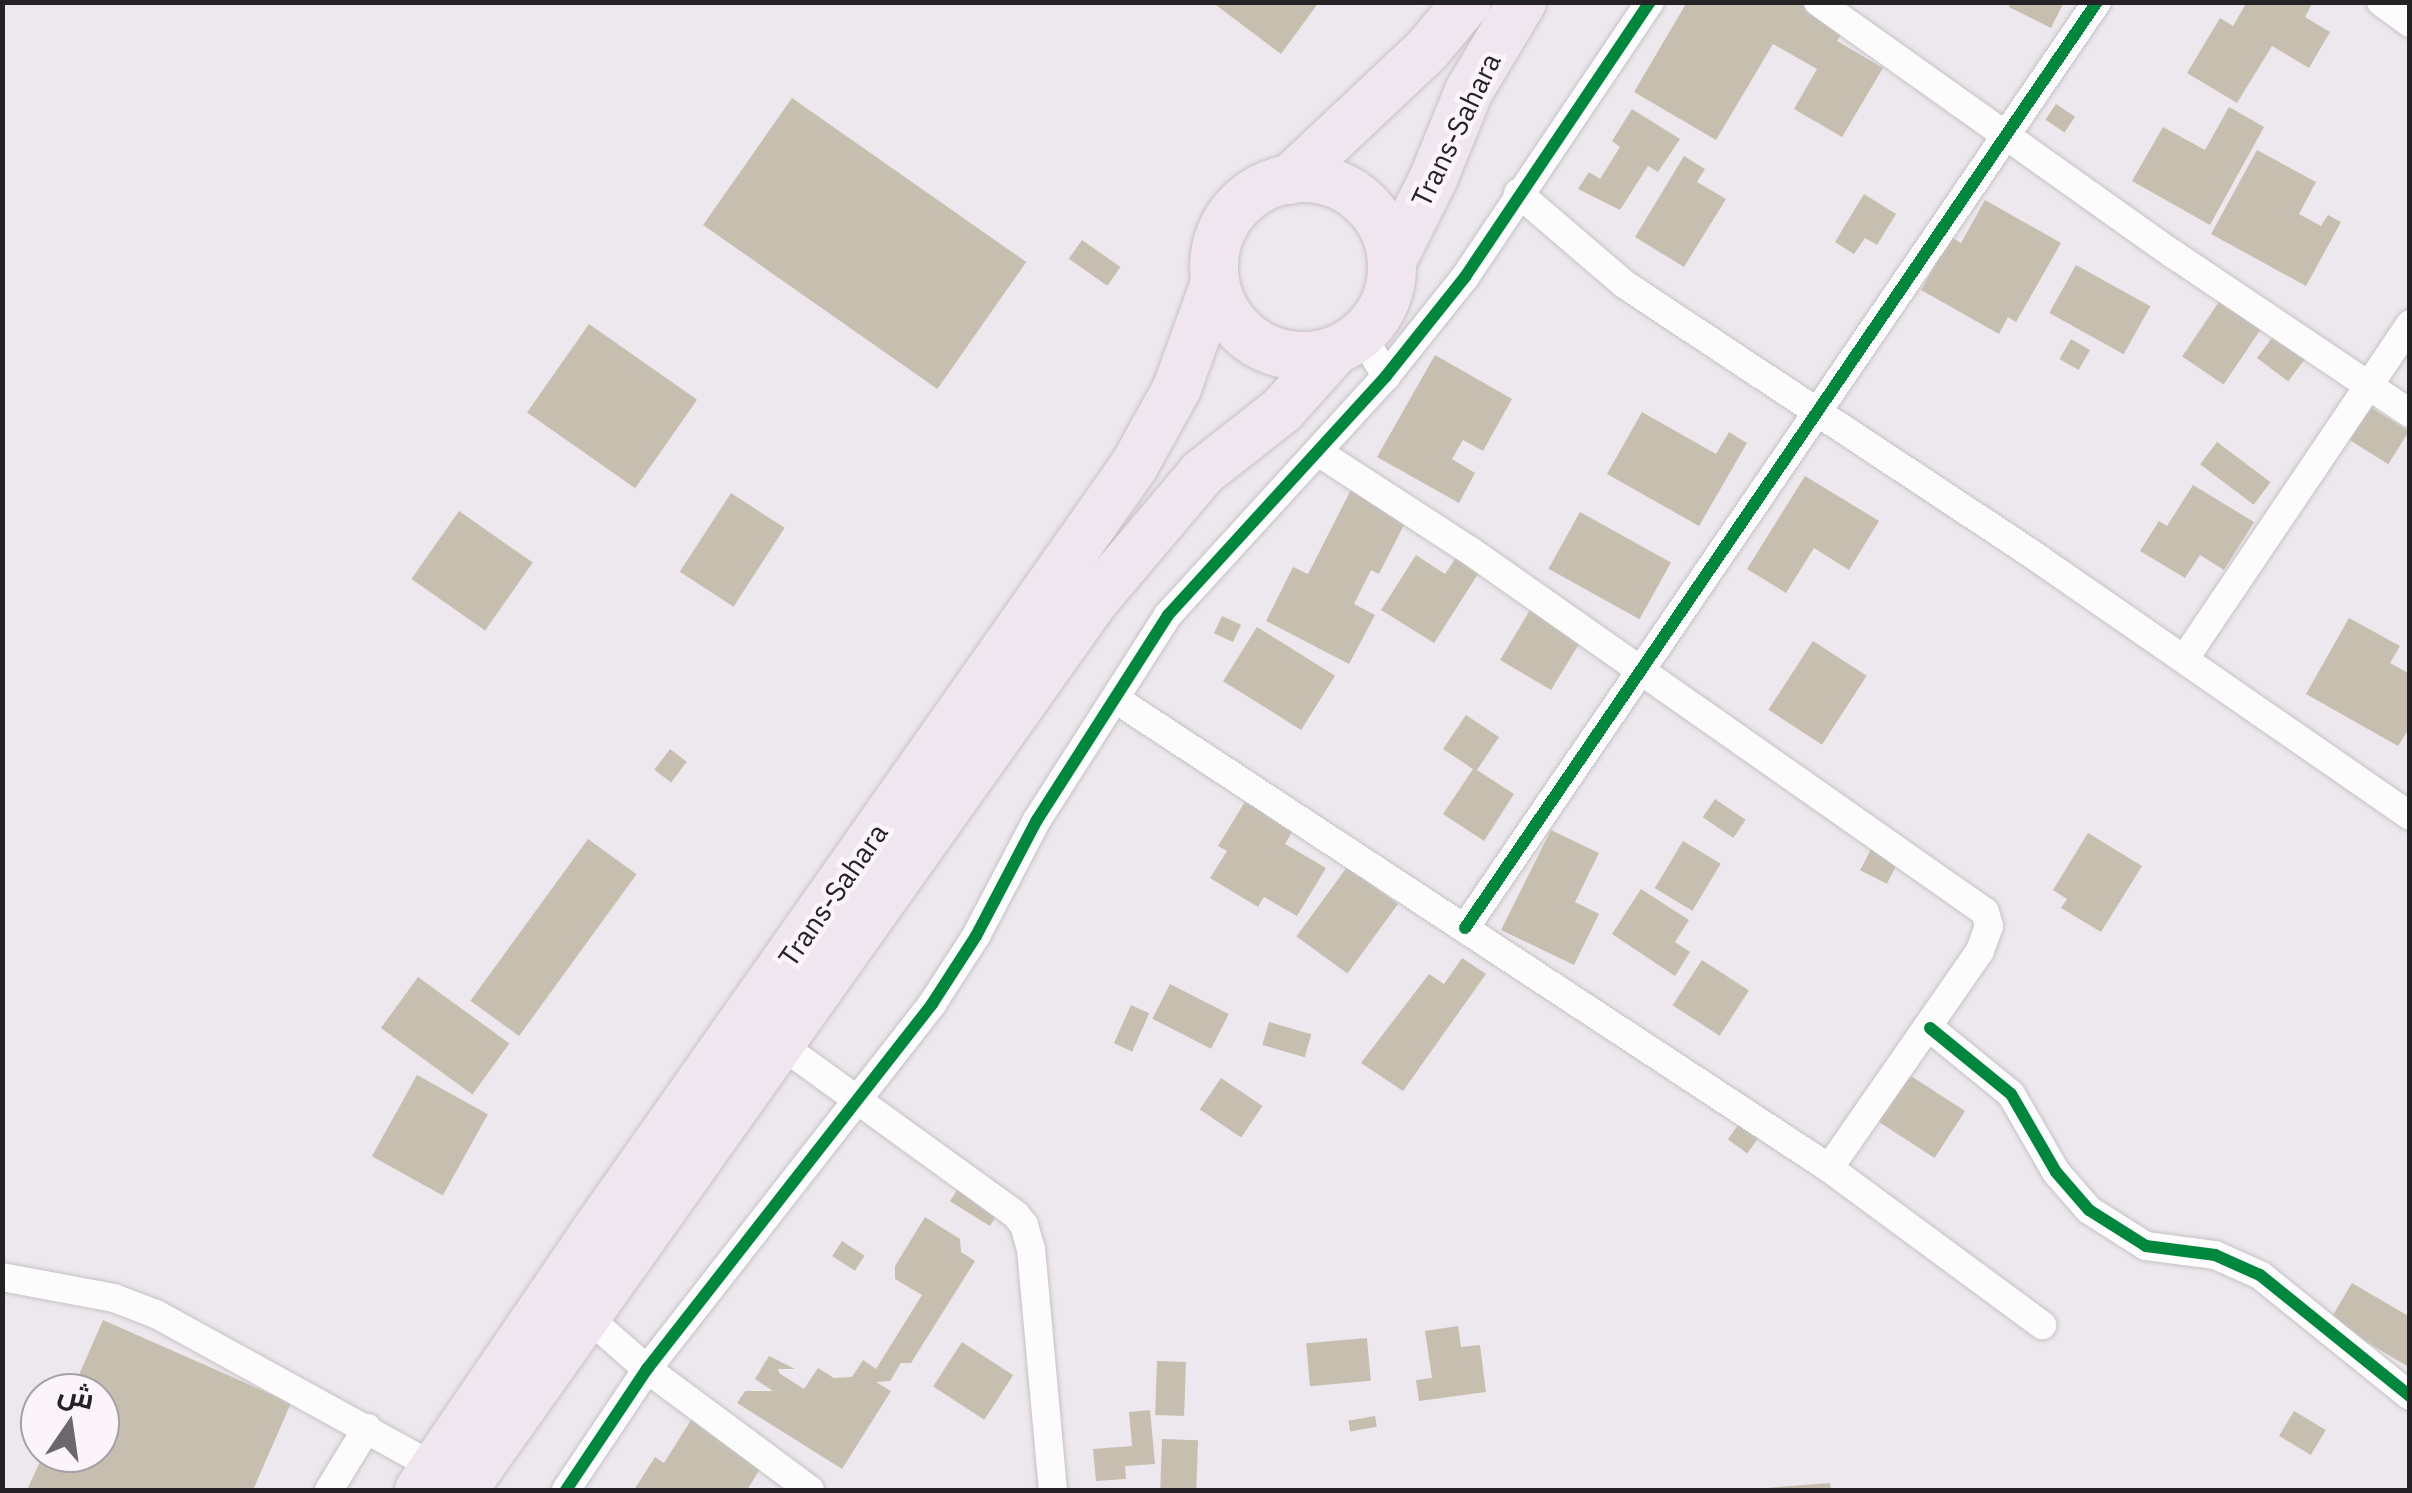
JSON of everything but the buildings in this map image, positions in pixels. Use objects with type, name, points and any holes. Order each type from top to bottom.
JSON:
[{"type":"highway","name":"Trans-Sahara","points":[[1289,180],[1426,50],[1467,2]]},
{"type":"highway","name":"Trans-Sahara","points":[[1393,259],[1434,177],[1469,91],[1522,2]]},
{"type":"highway","points":[[1273,182],[1334,182],[1362,198],[1382,222],[1393,259],[1392,282],[1382,311],[1349,343],[1304,356],[1274,351],[1246,336],[1226,312],[1215,283],[1214,252],[1225,223],[1246,197],[1273,182]]},
{"type":"highway","name":"Trans-Sahara","points":[[439,1483],[1134,466],[1177,388],[1215,283]]},
{"type":"highway","name":"Trans-Sahara","points":[[439,1483],[585,1315],[1137,547],[1202,474],[1282,410],[1349,343]]},
{"type":"street","points":[[566,1490],[647,1369],[932,1004],[976,936],[1037,820],[1168,615],[1386,376],[1465,276],[1650,2]]},
{"type":"street","points":[[1818,2],[2410,413]]},
{"type":"street","points":[[1465,928],[2096,2]]},
{"type":"street","points":[[2382,2],[2410,24]]},
{"type":"street","points":[[1518,193],[1624,284],[2185,658],[2410,816]]},
{"type":"street","points":[[2185,658],[2410,324]]},
{"type":"street","points":[[1349,343],[1386,376]]},
{"type":"street","points":[[1318,452],[1469,550],[1985,912],[1987,936],[1930,1028],[1829,1168]]},
{"type":"street","points":[[1117,700],[1829,1168],[2042,1325]]},
{"type":"street","points":[[1930,1028],[2011,1094],[2056,1172],[2089,1210],[2146,1246],[2215,1256],[2260,1276],[2410,1396]]},
{"type":"street","points":[[780,1044],[1016,1215],[1024,1225],[1030,1249],[1053,1490]]},
{"type":"street","points":[[2,1278],[114,1298],[156,1314],[366,1428],[439,1483]]},
{"type":"street","points":[[585,1315],[647,1369],[810,1490]]},
{"type":"street","points":[[329,1490],[366,1428]]},
{"type":"cycle path","points":[[566,1490],[647,1369],[932,1004],[976,936],[1037,820],[1168,615],[1386,376],[1465,277],[1650,2]]},
{"type":"cycle path","points":[[1465,928],[2097,2]]},
{"type":"cycle path","points":[[1930,1028],[2011,1094],[2056,1172],[2089,1210],[2146,1246],[2215,1255],[2260,1275],[2410,1396]]}]
